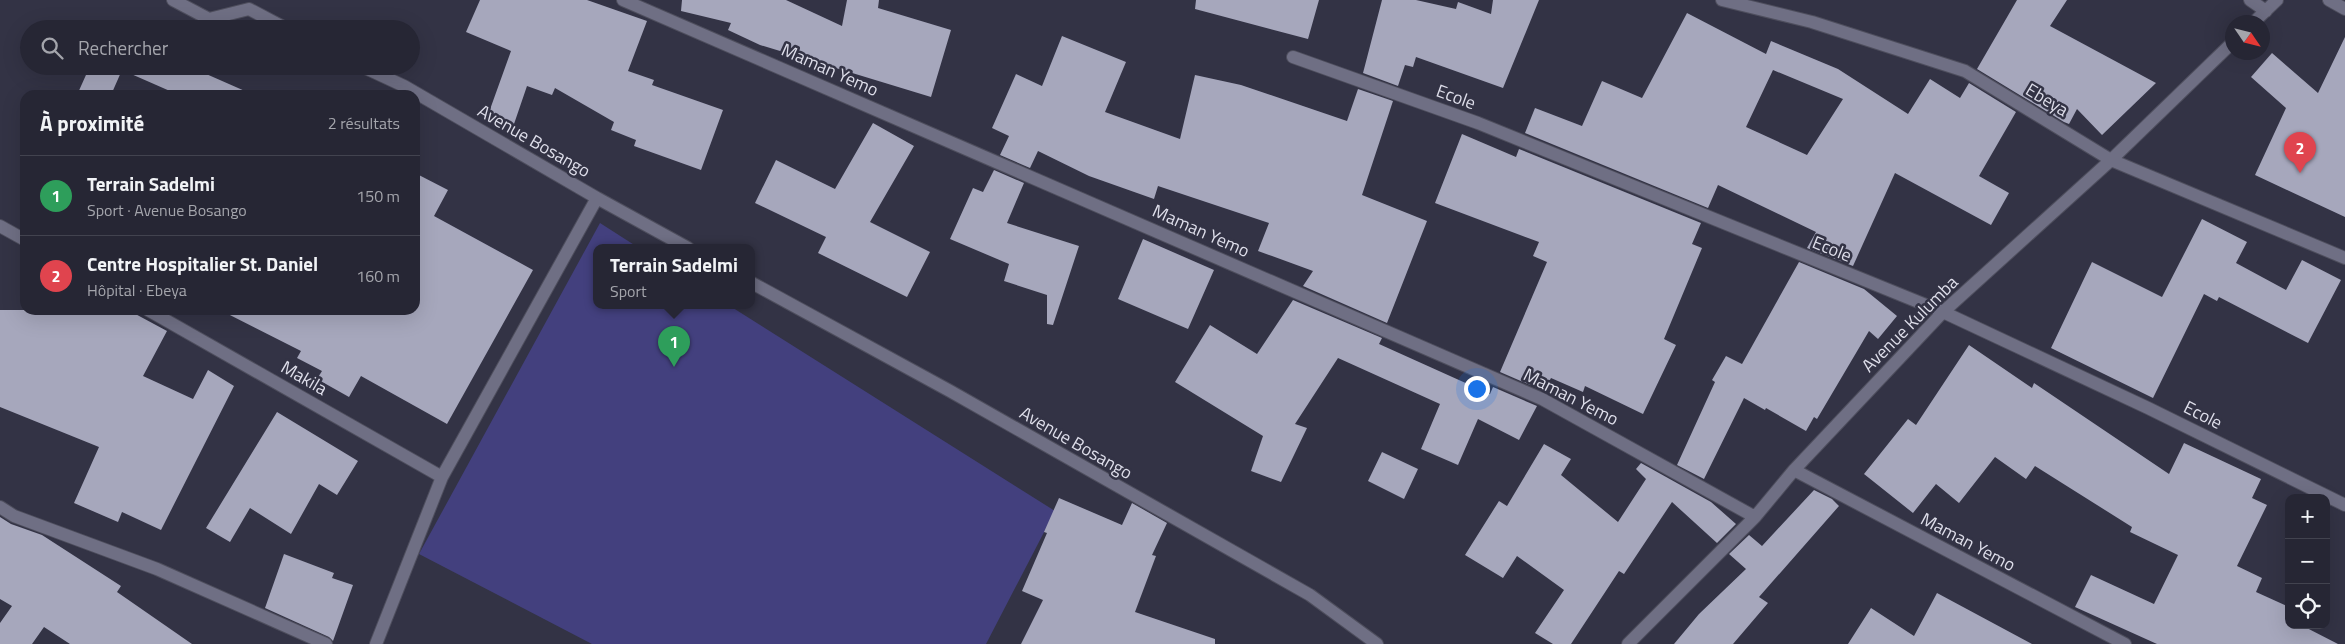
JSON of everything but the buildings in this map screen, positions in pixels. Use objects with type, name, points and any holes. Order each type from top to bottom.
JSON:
[{"type":"street","points":[[173,0],[209,19],[252,4],[274,20]]},
{"type":"street","name":"Maman Yemo","points":[[622,0],[1542,399],[1754,517]]},
{"type":"street","name":"Ebeya","points":[[1722,0],[1812,22],[1965,71],[2112,160],[2345,258]]},
{"type":"street","points":[[2250,0],[2266,11]]},
{"type":"street","points":[[2262,15],[2277,0]]},
{"type":"street","points":[[2329,0],[2345,9]]},
{"type":"street","name":"Avenue Kulumba","points":[[1628,644],[1754,517],[1794,470],[1943,312],[2112,160],[2225,50]]},
{"type":"street","name":"Ecole","points":[[1293,57],[1478,123],[1943,312],[2148,408],[2345,505]]},
{"type":"street","name":"Avenue Bosango","points":[[380,75],[411,90]]},
{"type":"street","name":"Avenue Bosango","points":[[420,95],[597,198],[681,244]]},
{"type":"street","points":[[376,644],[442,477],[597,198]]},
{"type":"street","points":[[0,226],[20,237]]},
{"type":"street","name":"Avenue Bosango","points":[[755,285],[950,391],[1310,595],[1377,644]]},
{"type":"street","name":"Makila","points":[[157,315],[442,477]]},
{"type":"street","name":"Maman Yemo","points":[[1794,470],[2125,644]]},
{"type":"street","points":[[0,507],[14,516],[156,569],[326,644]]},
{"type":"shaded area","points":[[600,223],[633,244],[593,244],[593,309],[735,309],[1055,511],[986,644],[592,644],[419,554]]},
{"type":"place","name":"Centre Hospitalier St. Daniel","points":[[2300,173]]},
{"type":"place","name":"Terrain Sadelmi","points":[[674,367]]}]
